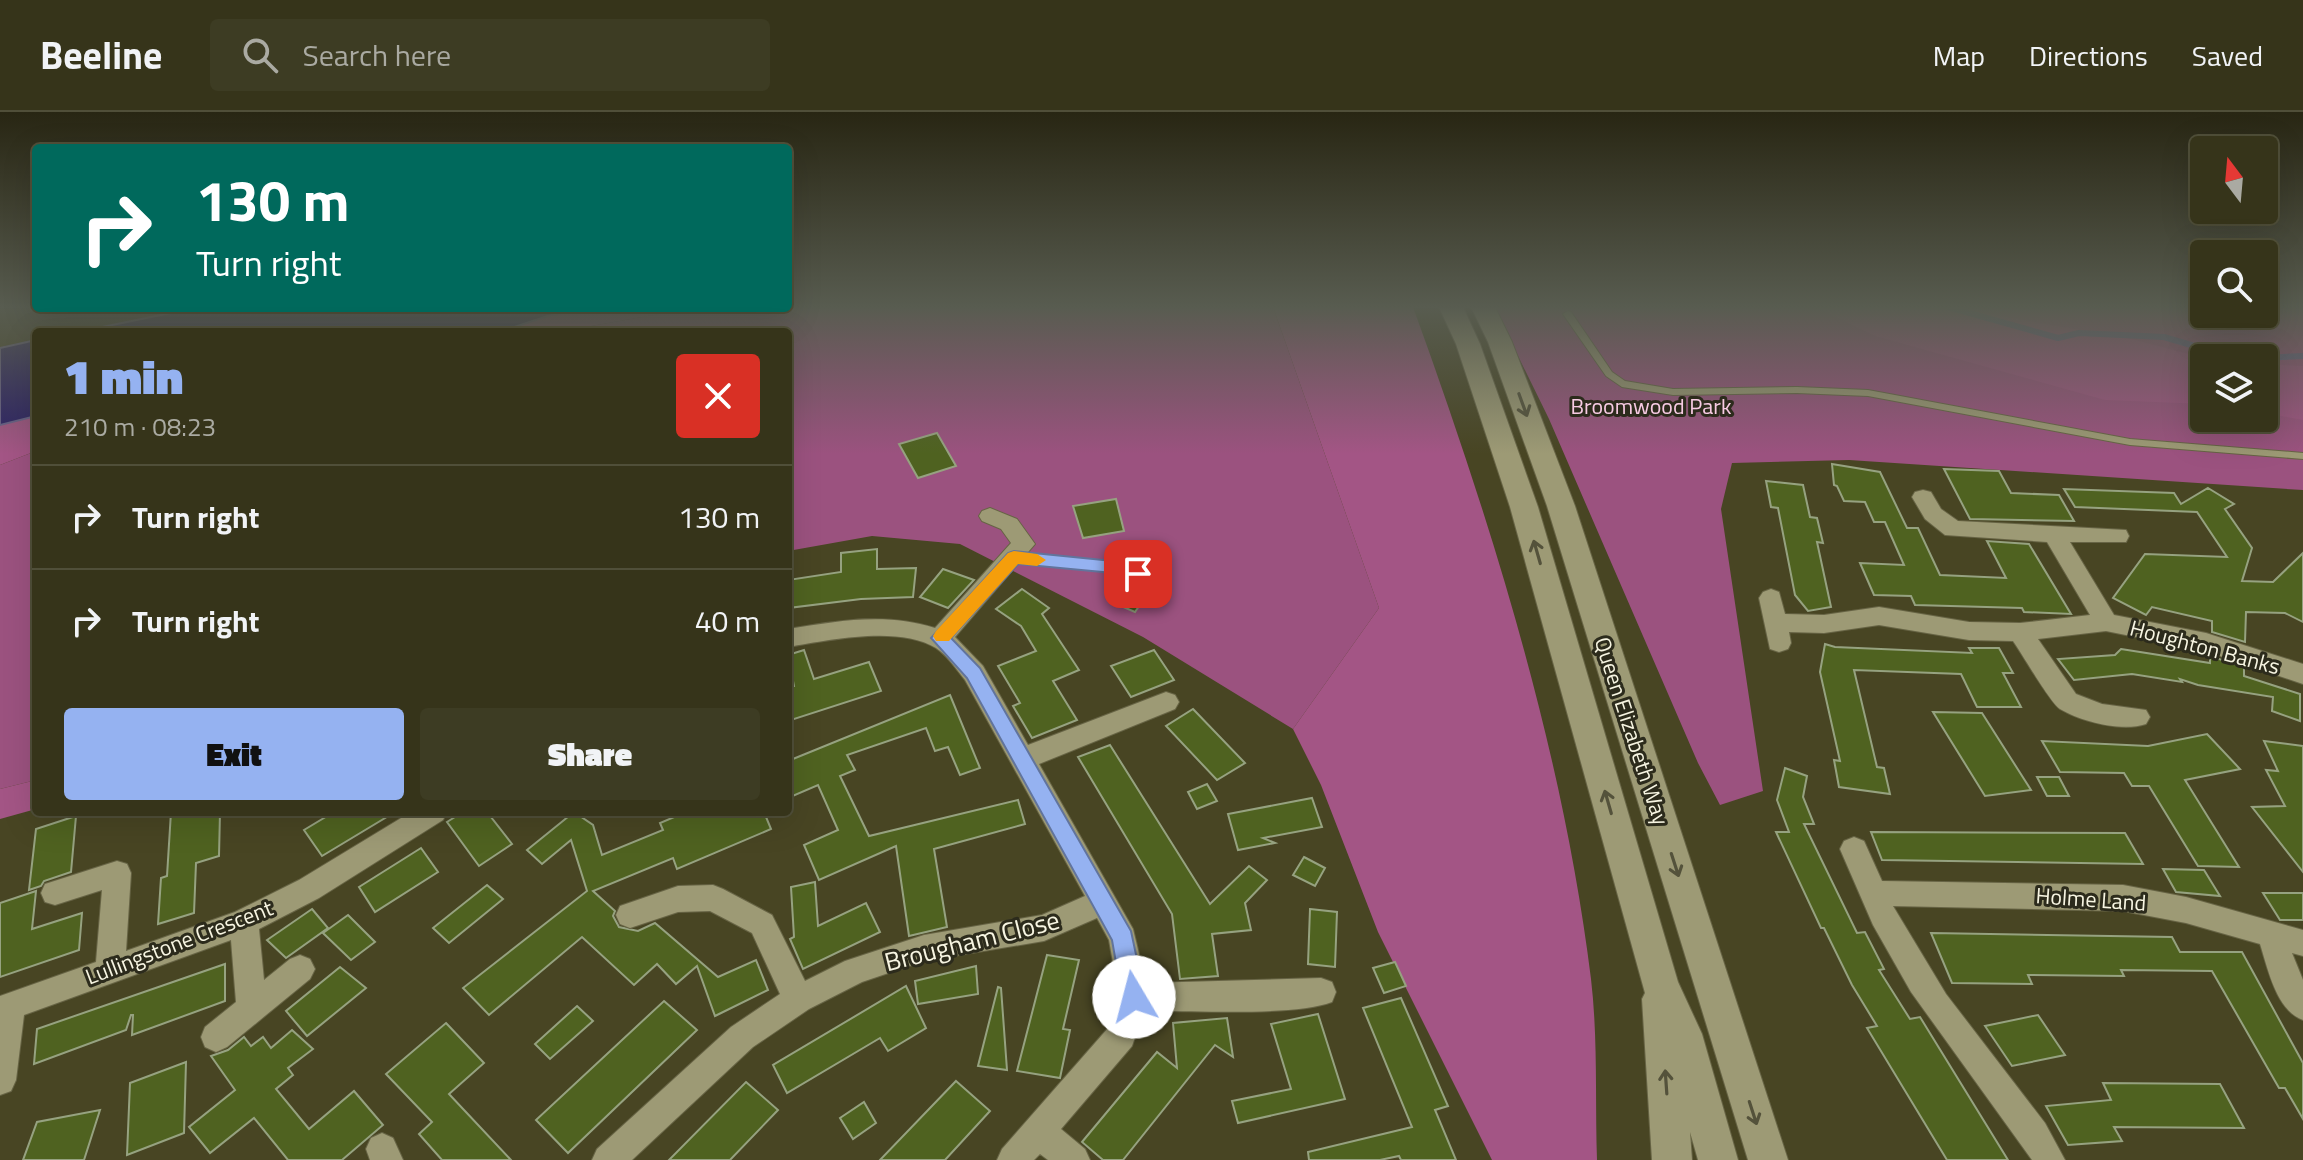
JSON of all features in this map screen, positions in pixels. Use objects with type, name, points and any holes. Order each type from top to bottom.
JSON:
[{"type":"street","name":"Queen Elizabeth Way","points":[[1472,356],[1524,507],[1660,985],[1683,1034],[1718,1160]]},
{"type":"street","name":"Queen Elizabeth Way","points":[[1505,356],[1561,506],[1768,1160]]},
{"type":"street","points":[[1923,497],[1953,540],[2054,534],[2118,536]]},
{"type":"street","points":[[940,638],[1024,544],[1009,524],[990,516]]},
{"type":"street","name":"Houghton Banks","points":[[2054,534],[2106,622]]},
{"type":"street","name":"Houghton Banks","points":[[1771,598],[1777,633],[1879,616],[1969,631],[2020,632],[2106,622],[2206,642],[2303,674]]},
{"type":"street","points":[[792,638],[892,628],[940,638],[959,655],[974,673],[1123,938],[1134,997],[1121,1036],[1013,1160]]},
{"type":"street","points":[[2020,632],[2067,701],[2101,714],[2137,717]]},
{"type":"street","points":[[1022,759],[1166,702]]},
{"type":"street","name":"Lullingstone Crescent","points":[[5,1008],[244,922],[309,889],[428,816]]},
{"type":"street","points":[[1854,849],[1888,927],[1981,1068],[2035,1131],[2049,1160]]},
{"type":"street","points":[[55,893],[117,873],[110,968]]},
{"type":"street","name":"Holme Land","points":[[1873,893],[2123,898],[2186,910],[2272,937],[2303,943]]},
{"type":"street","points":[[630,915],[678,899],[713,898],[762,924],[798,999]]},
{"type":"street","name":"Brougham Close","points":[[608,1160],[742,1037],[798,999],[855,971],[924,948],[1044,928],[1102,902]]},
{"type":"street","points":[[244,922],[251,1008]]},
{"type":"street","points":[[2272,937],[2286,980],[2303,1006]]},
{"type":"street","points":[[216,1037],[300,969]]},
{"type":"street","points":[[1660,985],[1672,1160]]},
{"type":"street","points":[[1134,997],[1321,992]]},
{"type":"street","points":[[0,1080],[5,1008]]},
{"type":"street","points":[[1038,1132],[1074,1160]]},
{"type":"lane","points":[[1597,356],[1609,374],[1622,384],[1673,392],[1868,393],[2130,442],[2303,456]]},
{"type":"lane","points":[[1014,557],[1113,567],[1138,574]]},
{"type":"green space","points":[[792,356],[1290,356],[1379,608],[1293,729],[1143,637],[960,544],[872,536],[792,550]]},
{"type":"green space","name":"Broomwood Park","points":[[1518,356],[2190,356],[2190,432],[2278,432],[2278,356],[2303,356],[2303,490],[1849,460],[1732,463],[1721,509],[1763,791],[1720,805],[1698,763],[1549,419]]},
{"type":"green space","points":[[32,453],[32,781],[0,789],[0,465]]},
{"type":"shaded area","points":[[0,356],[32,356],[32,417],[0,425]]},
{"type":"shaded area","points":[[1290,356],[1431,356],[1470,471],[1521,638],[1562,808],[1579,893],[1591,979],[1597,1160],[1492,1160],[1378,932],[1321,785],[1293,729],[1379,608]]},
{"type":"shaded area","points":[[1947,356],[2190,356],[2190,403],[2105,400]]},
{"type":"shaded area","points":[[2278,365],[2303,366],[2303,420],[2278,416]]},
{"type":"shaded area","points":[[32,417],[32,453],[0,465],[0,425]]},
{"type":"shaded area","points":[[32,781],[32,810],[0,819],[0,789]]},
{"type":"building","points":[[937,433],[956,466],[918,478],[899,444]]},
{"type":"building","points":[[1832,464],[1880,472],[1907,528],[1918,528],[1940,575],[2006,578],[1987,541],[2029,544],[2071,614],[2024,612],[2022,608],[1915,605],[1911,596],[1874,595],[1860,563],[1904,565],[1885,522],[1874,522],[1865,502],[1844,501],[1834,485]]},
{"type":"building","points":[[1944,469],[1999,471],[2011,493],[2059,495],[2074,521],[1970,519]]},
{"type":"building","points":[[1766,481],[1803,485],[1810,517],[1817,518],[1823,543],[1817,542],[1831,607],[1808,611],[1795,595],[1778,508],[1771,507]]},
{"type":"building","points":[[2208,488],[2234,504],[2225,509],[2252,548],[2242,581],[2273,582],[2303,553],[2303,622],[2285,613],[2246,612],[2245,642],[2212,632],[2212,621],[2152,607],[2146,615],[2113,598],[2145,554],[2227,557],[2197,512],[2075,507],[2064,489],[2174,493],[2181,504]]},
{"type":"building","points":[[1116,499],[1124,531],[1083,538],[1073,506]]},
{"type":"building","points":[[877,549],[877,569],[916,568],[913,597],[861,599],[792,608],[792,579],[841,572],[841,553]]},
{"type":"building","points":[[943,569],[974,580],[948,608],[920,597]]},
{"type":"building","points":[[1126,588],[1146,596],[1135,612],[1114,603]]},
{"type":"building","points":[[1022,589],[1049,608],[1042,614],[1079,670],[1053,681],[1077,720],[1032,738],[1013,706],[1020,703],[998,666],[1036,651],[1021,626],[996,609]]},
{"type":"building","points":[[1825,644],[1972,653],[1969,648],[1999,648],[2013,673],[2003,673],[2021,707],[1977,707],[1961,674],[1854,670],[1877,767],[1884,768],[1890,794],[1839,787],[1834,760],[1840,761],[1820,672]]},
{"type":"building","points":[[2121,649],[2210,663],[2210,656],[2244,667],[2244,676],[2300,694],[2300,721],[2272,711],[2273,697],[2198,685],[2180,679],[2182,682],[2132,674],[2074,680],[2058,659],[2115,655]]},
{"type":"building","points":[[804,650],[814,679],[869,662],[881,691],[792,720],[792,654]]},
{"type":"building","points":[[1154,650],[1174,680],[1131,697],[1111,666]]},
{"type":"building","points":[[950,695],[980,768],[960,775],[948,747],[935,751],[926,728],[847,755],[855,770],[840,776],[869,836],[1018,800],[1025,824],[934,849],[947,927],[909,936],[896,846],[819,880],[804,845],[838,830],[818,785],[792,796],[792,759]]},
{"type":"building","points":[[1193,709],[1245,763],[1217,780],[1166,726]]},
{"type":"building","points":[[1933,712],[1982,713],[2031,790],[1985,796]]},
{"type":"building","points":[[2207,734],[2240,769],[2185,780],[2239,867],[2198,866],[2149,786],[2132,786],[2124,773],[2060,772],[2042,741],[2148,746]]},
{"type":"building","points":[[2264,741],[2303,746],[2303,872],[2252,807],[2285,806],[2266,770],[2278,771]]},
{"type":"building","points":[[1110,745],[1210,904],[1249,866],[1267,880],[1245,903],[1251,930],[1212,934],[1218,976],[1180,979],[1172,914],[1078,757]]},
{"type":"building","points":[[1785,768],[1807,776],[1803,797],[1814,824],[1804,824],[1857,933],[1865,932],[1884,969],[1879,970],[1910,1019],[1920,1017],[2008,1160],[1947,1160],[1867,1028],[1877,1026],[1852,985],[1824,928],[1821,928],[1776,832],[1789,832],[1777,800]]},
{"type":"building","points":[[2037,777],[2059,777],[2069,796],[2047,796]]},
{"type":"building","points":[[1207,784],[1217,801],[1197,809],[1188,792]]},
{"type":"building","points":[[1312,798],[1322,827],[1263,838],[1275,843],[1238,850],[1228,814]]},
{"type":"building","points":[[76,816],[71,872],[29,890],[36,829]]},
{"type":"building","points":[[171,816],[220,816],[219,856],[196,863],[194,913],[158,924],[161,878],[167,876]]},
{"type":"building","points":[[327,816],[388,816],[322,856],[304,830]]},
{"type":"building","points":[[457,816],[490,816],[512,844],[479,866],[447,822]]},
{"type":"building","points":[[569,816],[580,816],[593,825],[602,855],[663,830],[660,823],[677,816],[766,816],[771,829],[677,869],[673,858],[593,891],[615,911],[613,916],[619,927],[638,931],[655,923],[718,977],[756,960],[768,990],[715,1016],[697,966],[676,984],[657,964],[634,985],[582,937],[489,1015],[463,988],[587,891],[571,840],[542,864],[527,850]]},
{"type":"building","points":[[1871,832],[2125,833],[2143,864],[1882,860]]},
{"type":"building","points":[[421,848],[438,872],[375,912],[359,887]]},
{"type":"building","points":[[1304,857],[1325,868],[1315,886],[1293,875]]},
{"type":"building","points":[[2163,869],[2204,870],[2220,896],[2176,892]]},
{"type":"building","points":[[815,882],[818,926],[866,903],[880,932],[803,969],[790,939],[794,937],[791,887]]},
{"type":"building","points":[[487,885],[503,899],[449,943],[433,928]]},
{"type":"building","points":[[36,891],[32,929],[82,913],[79,950],[0,977],[0,903]]},
{"type":"building","points":[[2263,893],[2303,893],[2303,920],[2280,920]]},
{"type":"building","points":[[312,909],[328,928],[286,958],[267,940]]},
{"type":"building","points":[[1310,909],[1337,912],[1335,967],[1308,964]]},
{"type":"building","points":[[348,915],[375,942],[351,960],[323,933]]},
{"type":"building","points":[[1931,933],[2172,937],[2180,952],[2242,952],[2303,1063],[2303,1119],[2285,1088],[2279,1088],[2212,971],[2121,970],[2124,976],[2028,975],[2032,984],[1952,983]]},
{"type":"building","points":[[1047,955],[1079,960],[1063,1029],[1070,1030],[1060,1078],[1017,1071]]},
{"type":"building","points":[[1395,962],[1406,986],[1384,993],[1373,968]]},
{"type":"building","points":[[225,964],[225,1001],[132,1035],[131,1015],[126,1030],[34,1064],[37,1029]]},
{"type":"building","points":[[976,966],[978,994],[918,1004],[915,981]]},
{"type":"building","points":[[340,967],[366,988],[307,1036],[286,1011]]},
{"type":"building","points":[[906,986],[926,1028],[888,1051],[880,1038],[787,1093],[773,1065]]},
{"type":"building","points":[[998,987],[1001,988],[1007,1070],[978,1066]]},
{"type":"building","points":[[1401,998],[1448,1106],[1435,1110],[1456,1160],[1401,1160],[1399,1156],[1380,1160],[1309,1160],[1308,1152],[1412,1127],[1363,1008]]},
{"type":"building","points":[[664,1001],[697,1030],[568,1153],[536,1120]]},
{"type":"building","points":[[577,1006],[593,1021],[550,1059],[535,1044]]},
{"type":"building","points":[[1318,1014],[1345,1099],[1238,1123],[1232,1101],[1291,1089],[1271,1024]]},
{"type":"building","points":[[2038,1015],[2065,1055],[2012,1066],[1985,1026]]},
{"type":"building","points":[[1227,1018],[1233,1057],[1215,1045],[1123,1160],[1103,1160],[1082,1142],[1157,1052],[1177,1068],[1173,1023]]},
{"type":"building","points":[[446,1023],[484,1063],[449,1094],[511,1160],[442,1160],[419,1134],[432,1122],[386,1074]]},
{"type":"building","points":[[292,1030],[313,1049],[288,1068],[293,1075],[276,1089],[309,1129],[354,1091],[383,1125],[342,1160],[288,1160],[254,1118],[210,1153],[189,1127],[235,1090],[211,1056],[228,1050],[244,1037],[251,1046],[263,1037],[271,1048]]},
{"type":"building","points":[[186,1062],[184,1133],[127,1155],[130,1083]]},
{"type":"building","points":[[956,1081],[990,1111],[945,1160],[880,1160]]},
{"type":"building","points":[[746,1082],[778,1110],[730,1160],[669,1160]]},
{"type":"building","points":[[2103,1083],[2220,1084],[2244,1128],[2114,1127],[2122,1141],[2068,1145],[2046,1106],[2111,1100]]},
{"type":"building","points":[[864,1102],[876,1123],[853,1139],[840,1118]]},
{"type":"building","points":[[100,1110],[84,1160],[23,1160],[37,1122]]},
{"type":"waterway","points":[[2278,357],[2303,356]]},
{"type":"slow traffic","points":[[942,636],[1014,557],[1037,560]]},
{"type":"route","points":[[1134,997],[1123,938],[974,673],[940,638],[1014,557],[1113,567],[1138,574]]}]
